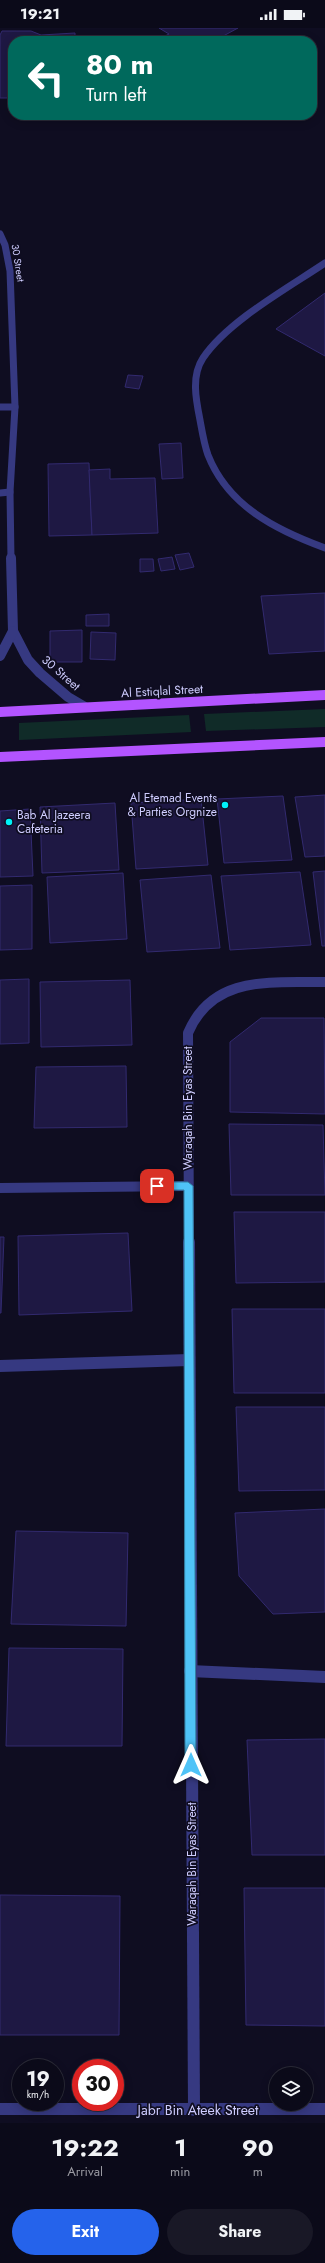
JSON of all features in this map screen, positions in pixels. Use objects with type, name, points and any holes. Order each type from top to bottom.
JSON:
[{"type":"main road","name":"Al Estiqlal Street","points":[[0,712],[325,695]]},
{"type":"main road","points":[[0,757],[325,742]]},
{"type":"street","name":"30 Street","points":[[0,234],[10,272],[15,406],[10,492],[13,631],[28,660],[40,673],[68,697],[85,707]]},
{"type":"street","points":[[325,263],[222,338],[203,358],[195,382],[197,407],[208,456],[217,475],[236,499],[264,521],[296,539],[325,548]]},
{"type":"street","points":[[0,407],[15,406]]},
{"type":"street","points":[[0,493],[10,492]]},
{"type":"street","name":"30 Street","points":[[0,656],[13,631]]},
{"type":"street","name":"Waraqah Bin Eyas Street","points":[[194,2110],[190,1671],[188,1033],[198,1013],[215,997],[237,987],[325,982]]},
{"type":"street","points":[[0,1188],[188,1186]]},
{"type":"street","points":[[0,1366],[189,1360]]},
{"type":"street","points":[[190,1671],[325,1677]]},
{"type":"street","name":"Jabr Bin Ateek Street","points":[[0,2109],[325,2109]]},
{"type":"green space","points":[[325,709],[325,727],[206,731],[204,714]]},
{"type":"green space","points":[[189,715],[191,732],[19,740],[19,723]]},
{"type":"building","points":[[159,28],[238,28],[223,36],[165,36],[169,34]]},
{"type":"building","points":[[2,31],[31,31],[41,35],[75,33],[75,36],[8,36],[8,98],[0,98],[0,35]]},
{"type":"building","points":[[325,293],[325,356],[276,329]]},
{"type":"building","points":[[128,375],[143,376],[139,389],[125,387]]},
{"type":"building","points":[[181,443],[183,478],[162,479],[159,444]]},
{"type":"building","points":[[89,463],[92,535],[49,536],[48,464]]},
{"type":"building","points":[[110,469],[110,479],[155,478],[158,533],[92,535],[89,470]]},
{"type":"building","points":[[189,553],[194,567],[180,570],[175,555]]},
{"type":"building","points":[[172,557],[175,569],[161,571],[158,559]]},
{"type":"building","points":[[140,559],[153,559],[154,571],[140,572]]},
{"type":"building","points":[[325,593],[325,651],[269,654],[261,596]]},
{"type":"building","points":[[109,614],[109,626],[86,626],[86,615]]},
{"type":"building","points":[[82,630],[82,662],[50,662],[50,631]]},
{"type":"building","points":[[91,632],[116,633],[115,660],[90,659]]},
{"type":"building","points":[[325,795],[325,856],[305,857],[295,797]]},
{"type":"building","points":[[283,796],[292,860],[224,863],[217,799]]},
{"type":"building","points":[[201,799],[208,865],[136,869],[131,803]]},
{"type":"building","points":[[115,803],[119,870],[42,873],[40,807]]},
{"type":"building","points":[[30,809],[33,876],[0,877],[0,811]]},
{"type":"building","points":[[325,871],[325,946],[322,946],[313,872]]},
{"type":"building","points":[[300,872],[311,945],[230,950],[221,876]]},
{"type":"building","points":[[123,873],[127,939],[50,943],[47,877]]},
{"type":"building","points":[[211,875],[220,948],[147,952],[140,880]]},
{"type":"building","points":[[32,885],[32,949],[0,950],[0,886]]},
{"type":"building","points":[[29,979],[29,1043],[0,1044],[0,980]]},
{"type":"building","points":[[130,980],[132,1045],[41,1047],[40,982]]},
{"type":"building","points":[[261,1018],[324,1018],[325,1114],[230,1112],[230,1042]]},
{"type":"building","points":[[126,1066],[127,1127],[34,1128],[36,1067]]},
{"type":"building","points":[[229,1124],[323,1125],[325,1195],[231,1195]]},
{"type":"building","points":[[234,1212],[325,1212],[325,1282],[236,1283]]},
{"type":"building","points":[[128,1233],[132,1311],[19,1315],[18,1236]]},
{"type":"building","points":[[0,1237],[4,1237],[1,1313],[0,1313]]},
{"type":"building","points":[[232,1309],[325,1309],[325,1393],[234,1393]]},
{"type":"building","points":[[236,1407],[325,1407],[325,1490],[239,1491]]},
{"type":"building","points":[[325,1509],[325,1612],[273,1614],[239,1576],[235,1513]]},
{"type":"building","points":[[16,1531],[128,1533],[126,1626],[11,1624]]},
{"type":"building","points":[[9,1648],[123,1649],[122,1746],[6,1746]]},
{"type":"building","points":[[325,1739],[325,1855],[252,1855],[247,1740]]},
{"type":"building","points":[[244,1888],[325,1888],[325,2026],[246,2025]]},
{"type":"building","points":[[0,1895],[120,1896],[119,2035],[0,2035]]},
{"type":"place","name":"Al Etemad Events & Parties Orgnize","points":[[225,805]]},
{"type":"place","name":"Bab Al Jazeera Cafeteria","points":[[9,822]]},
{"type":"route","points":[[157,1186],[188,1186],[191,1765]]}]
